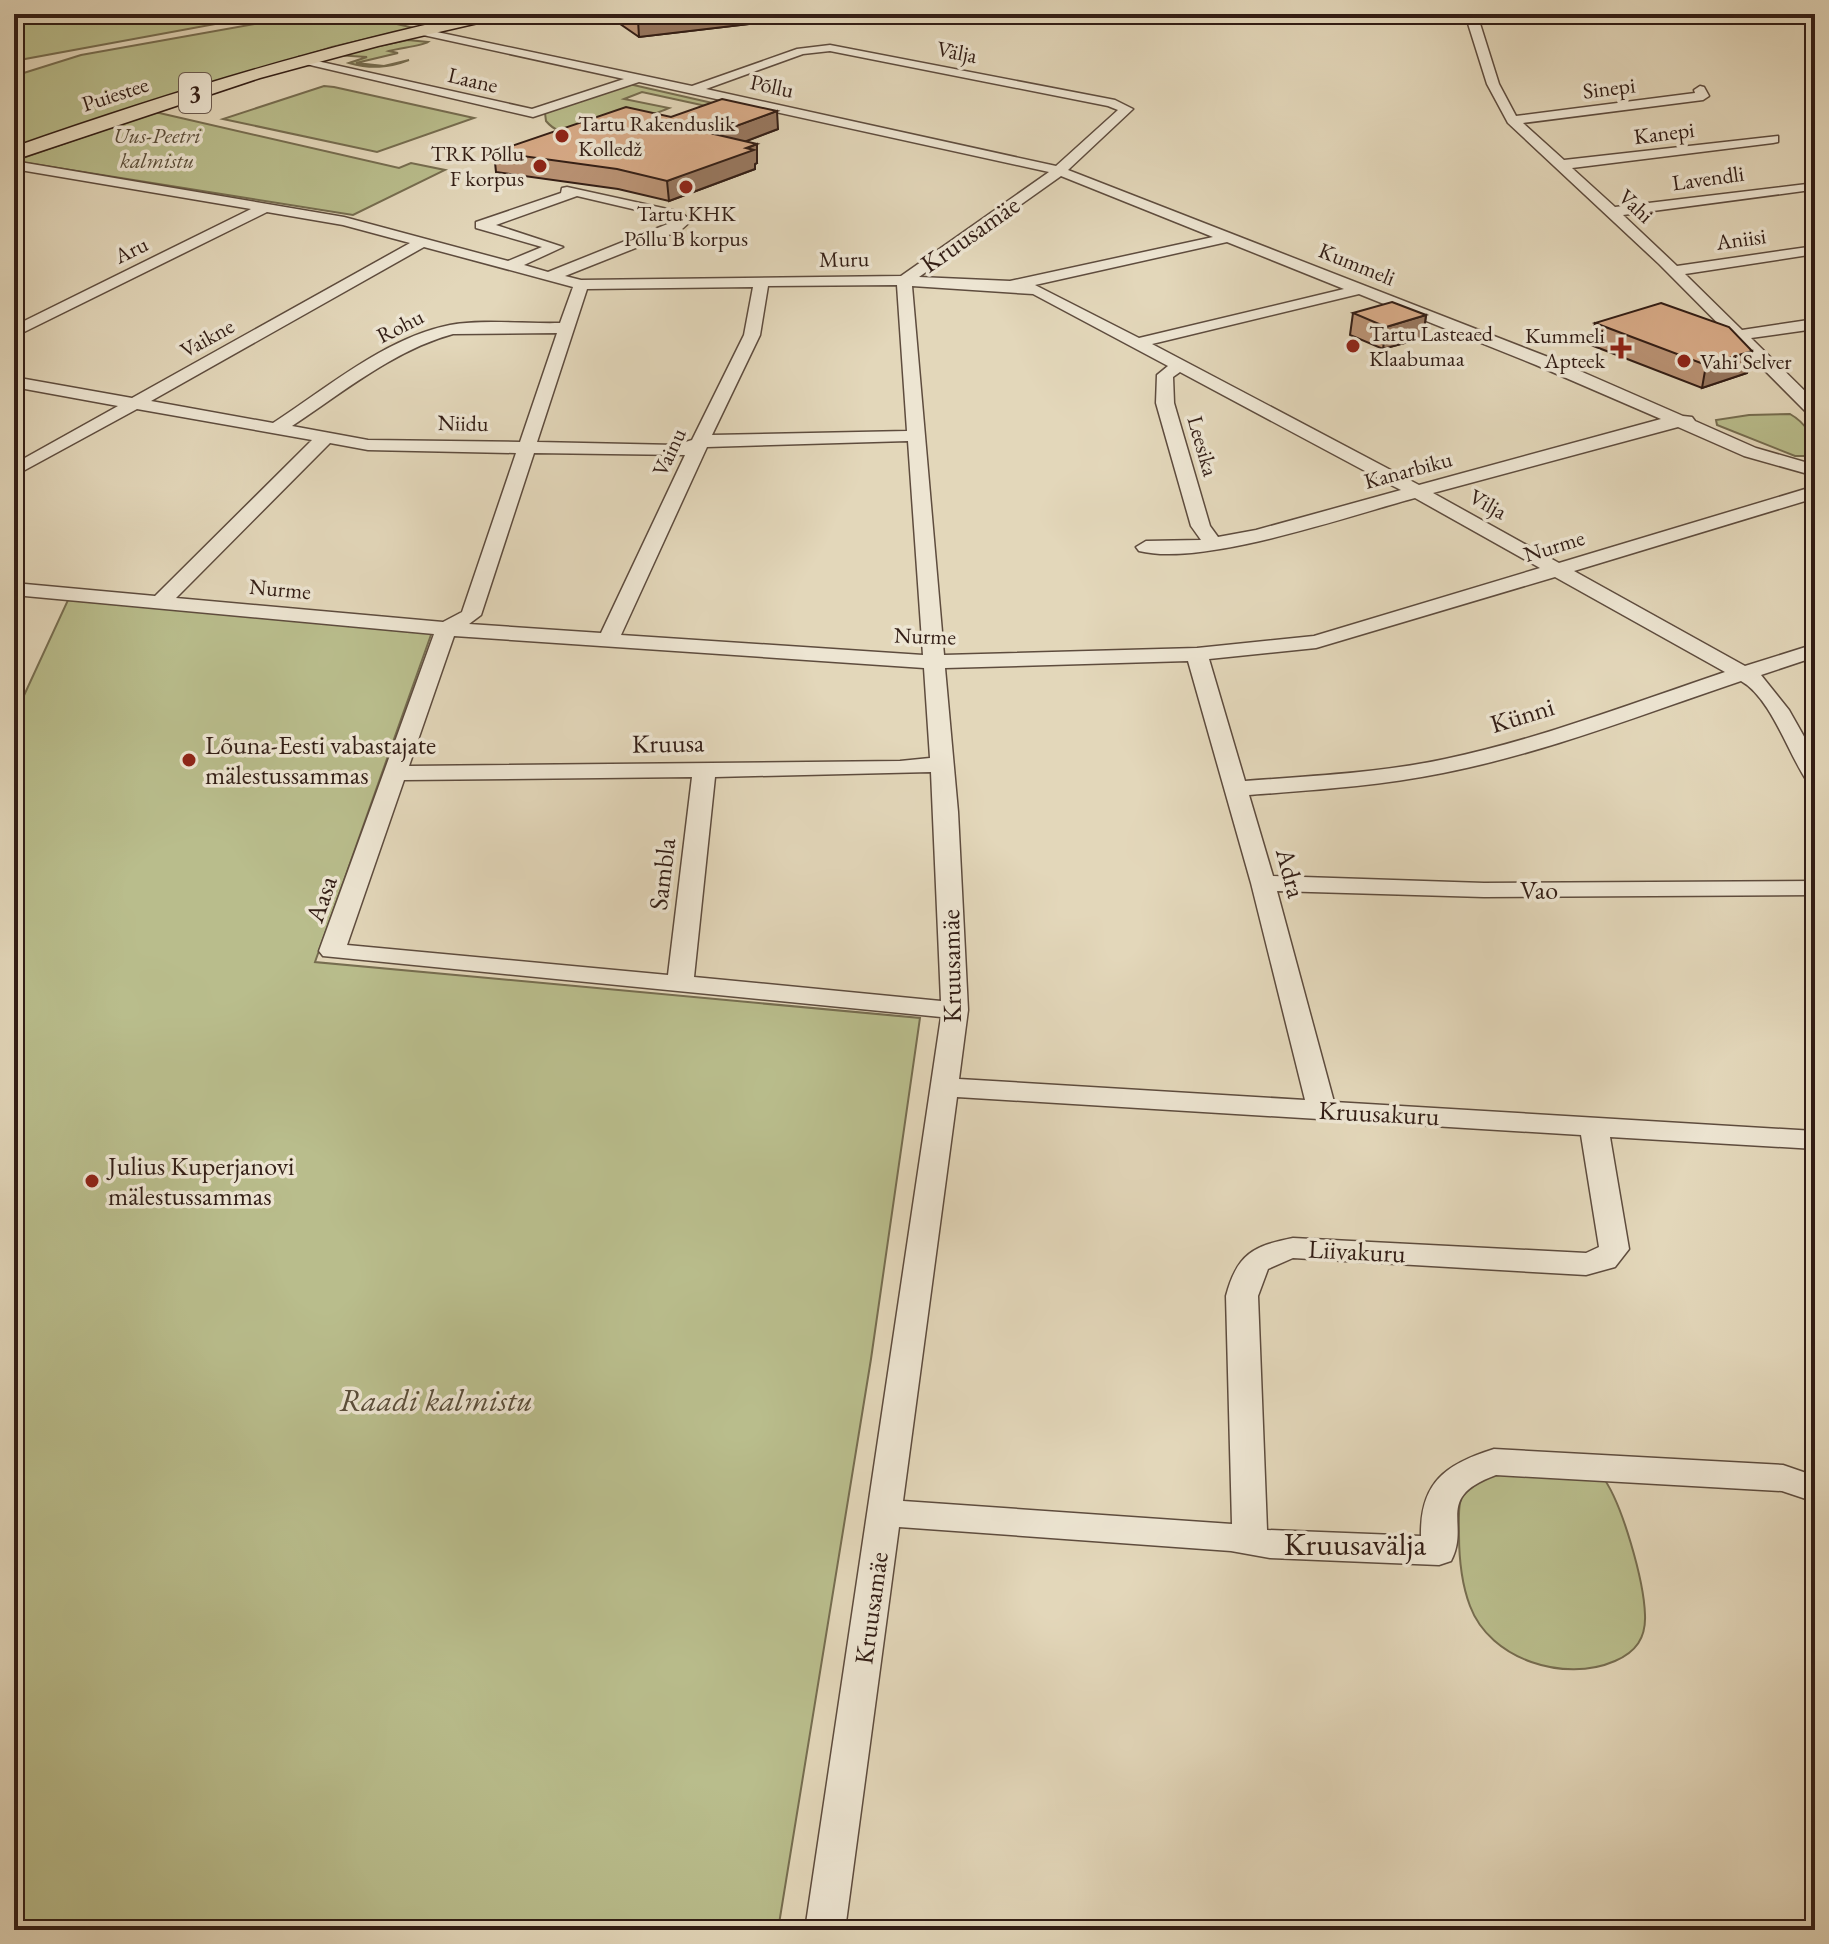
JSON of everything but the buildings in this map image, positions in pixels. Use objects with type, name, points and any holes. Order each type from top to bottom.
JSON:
[{"type":"highway","name":"3","points":[[418,31],[498,14]]},
{"type":"highway","name":"Puiestee","points":[[14,154],[103,122],[299,61],[418,31]]},
{"type":"street","name":"Vahi","points":[[1471,14],[1506,113],[1813,408],[1808,416],[1815,427]]},
{"type":"street","name":"Põllu","points":[[418,31],[1025,161],[1059,171]]},
{"type":"street","name":"Põllu","points":[[379,40],[420,38],[475,44]]},
{"type":"street","name":"Välja","points":[[692,90],[801,51],[830,48],[1111,103],[1127,109],[1059,171]]},
{"type":"street","name":"Laane","points":[[299,61],[533,113],[636,79]]},
{"type":"street","name":"Sinepi","points":[[1513,120],[1703,96],[1700,90]]},
{"type":"street","name":"Kanepi","points":[[1560,165],[1773,139]]},
{"type":"street","name":"Muru","points":[[14,165],[344,221],[581,285],[904,282],[1010,286],[1232,237]]},
{"type":"street","name":"Kummeli","points":[[1059,171],[1542,361],[1750,452],[1815,471]]},
{"type":"street","name":"Kruusamäe","points":[[825,1930],[955,1010],[941,764],[904,282],[1059,171]]},
{"type":"street","name":"Lavendli","points":[[1611,212],[1811,186]]},
{"type":"street","points":[[508,266],[556,247],[481,225],[572,191],[684,219],[683,224],[676,227],[548,277]]},
{"type":"street","name":"Aru","points":[[14,332],[267,207]]},
{"type":"street","name":"Vaikne","points":[[14,471],[421,243]]},
{"type":"street","points":[[550,250],[589,261]]},
{"type":"street","name":"Aniisi","points":[[1673,271],[1815,250]]},
{"type":"street","name":"Vainu","points":[[608,640],[737,363],[748,348],[757,324],[761,282]]},
{"type":"street","name":"Aasa","points":[[581,285],[471,615],[446,629],[332,951],[955,1010]]},
{"type":"street","name":"Vilja","points":[[1010,286],[1037,290],[1418,492],[1743,673],[1756,681],[1778,710],[1815,776]]},
{"type":"street","points":[[1137,343],[1358,290]]},
{"type":"street","points":[[1739,335],[1815,324]]},
{"type":"street","name":"Rohu","points":[[274,430],[410,344],[437,332],[453,329],[567,328]]},
{"type":"street","name":"Leesika","points":[[1178,366],[1165,375],[1165,403],[1201,526],[1213,543]]},
{"type":"street","name":"Niidu","points":[[14,382],[368,445],[676,450],[720,439],[915,436]]},
{"type":"street","name":"Kummeli","points":[[1680,419],[1702,424],[1784,456],[1815,462]]},
{"type":"street","name":"Kanarbiku","points":[[1146,547],[1213,543],[1258,535],[1680,419]]},
{"type":"street","points":[[160,602],[324,439]]},
{"type":"street","name":"Nurme","points":[[14,589],[446,629],[932,662],[1197,654],[1316,642],[1815,492]]},
{"type":"street","name":"Künni","points":[[1236,789],[1357,780],[1444,766],[1516,748],[1815,650]]},
{"type":"street","name":"Adra","points":[[1197,654],[1263,883],[1322,1110]]},
{"type":"street","name":"Kruusa","points":[[394,773],[900,768],[941,764]]},
{"type":"street","name":"Sambla","points":[[680,984],[704,770]]},
{"type":"street","name":"Vao","points":[[1263,883],[1484,890],[1815,888]]},
{"type":"street","name":"Kruusakuru","points":[[943,1087],[1815,1140]]},
{"type":"street","name":"Liivakuru","points":[[1250,1540],[1242,1296],[1246,1273],[1263,1254],[1293,1248],[1586,1264],[1604,1260],[1614,1249],[1594,1126]]},
{"type":"street","name":"Kruusavälja","points":[[885,1513],[1270,1544],[1439,1551],[1437,1521],[1447,1487],[1466,1471],[1494,1462],[1783,1478],[1815,1489]]},
{"type":"green space","points":[[14,14],[269,14],[14,61]]},
{"type":"green space","points":[[310,14],[354,14],[414,28],[332,47],[14,148],[14,76],[81,55]]},
{"type":"green space","points":[[408,40],[428,42],[356,63],[384,66],[409,60],[394,65],[379,67],[365,66],[349,63],[367,57],[335,55]]},
{"type":"green space","points":[[629,84],[730,107],[706,106],[642,92],[624,99],[669,108],[624,126],[588,134],[558,130],[546,121],[545,113]]},
{"type":"green space","points":[[324,86],[474,118],[377,152],[223,119]]},
{"type":"green space","name":"Uus-Peetri kalmistu","points":[[155,112],[399,168],[411,163],[445,170],[353,215],[14,161]]},
{"type":"green space","points":[[1790,414],[1808,432],[1815,456],[1795,456],[1717,425],[1716,420],[1749,415]]},
{"type":"green space","name":"Raadi kalmistu","points":[[68,600],[432,632],[315,962],[920,1018],[871,1359],[778,1930],[14,1930],[14,717]]},
{"type":"green space","points":[[1526,1473],[1602,1476],[1610,1488],[1631,1542],[1645,1615],[1638,1643],[1615,1661],[1574,1669],[1552,1668],[1531,1662],[1511,1653],[1494,1640],[1480,1625],[1470,1606],[1460,1552],[1459,1516],[1464,1491],[1480,1479]]},
{"type":"place","name":"Tartu Rakenduslik Kolledž","points":[[562,136]]},
{"type":"place","name":"TRK Põllu F korpus","points":[[540,166]]},
{"type":"place","name":"Tartu KHK Põllu B korpus","points":[[686,187]]},
{"type":"place","name":"Tartu Lasteaed Klaabumaa","points":[[1353,346]]},
{"type":"place","name":"Kummeli Apteek","points":[[1621,348]]},
{"type":"place","name":"Vahi Selver","points":[[1684,361]]},
{"type":"place","name":"Lõuna-Eesti vabastajate mälestussammas","points":[[189,760]]},
{"type":"place","name":"Julius Kuperjanovi mälestussammas","points":[[92,1181]]}]
